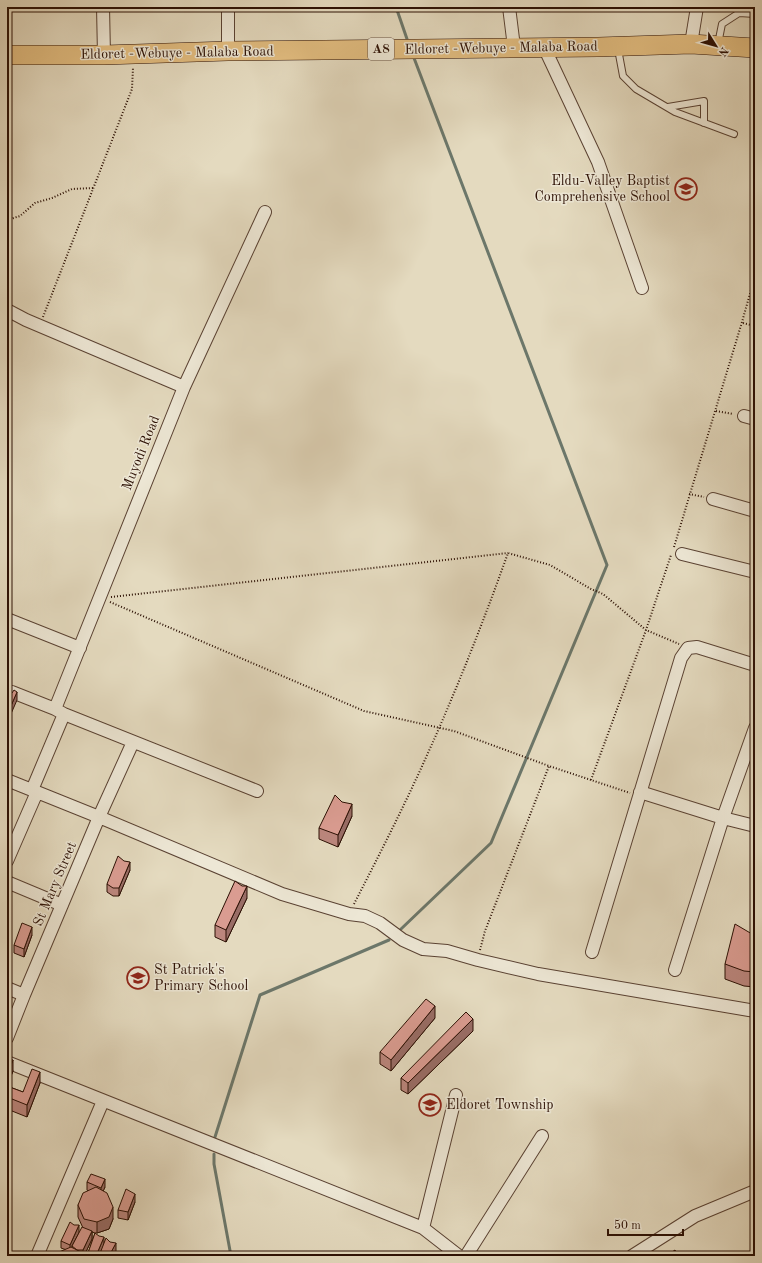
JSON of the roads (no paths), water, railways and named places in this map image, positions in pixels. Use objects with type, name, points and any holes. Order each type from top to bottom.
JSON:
[{"type":"highway","name":"Eldoret -Webuye - Malaba Road","points":[[7,55],[104,55],[228,51],[514,48],[691,44],[755,48]]},
{"type":"street","points":[[103,7],[104,55]]},
{"type":"street","points":[[228,7],[228,51]]},
{"type":"street","points":[[509,7],[514,48]]},
{"type":"street","points":[[691,44],[697,7]]},
{"type":"street","points":[[544,47],[598,162],[642,288]]},
{"type":"street","name":"Muyodi Road","points":[[7,861],[34,791],[80,648],[99,598],[184,387],[265,212]]},
{"type":"street","points":[[7,310],[184,387]]},
{"type":"street","points":[[713,499],[755,511]]},
{"type":"street","points":[[682,554],[755,572]]},
{"type":"street","points":[[7,619],[80,648]]},
{"type":"street","points":[[592,952],[681,658],[688,648],[697,647],[755,665]]},
{"type":"street","points":[[7,691],[60,711],[257,792]]},
{"type":"street","points":[[675,970],[755,728]]},
{"type":"street","name":"St Mary Street","points":[[7,1038],[99,817],[133,742]]},
{"type":"street","points":[[7,780],[282,894],[348,914],[365,916],[380,923],[403,940],[423,949],[447,951],[538,974],[755,1011]]},
{"type":"street","points":[[639,794],[755,826]]},
{"type":"street","points":[[7,882],[62,905]]},
{"type":"street","points":[[7,988],[24,995]]},
{"type":"street","points":[[7,1062],[423,1228],[459,1256]]},
{"type":"street","points":[[423,1228],[456,1095]]},
{"type":"street","points":[[37,1256],[103,1101]]},
{"type":"street","points":[[466,1256],[542,1136]]},
{"type":"street","points":[[632,1256],[695,1216],[755,1191]]},
{"type":"lane","points":[[718,45],[722,24],[739,13],[755,14]]},
{"type":"lane","points":[[617,46],[623,76],[636,89],[675,112],[734,134]]},
{"type":"lane","points":[[668,107],[704,101],[704,123]]},
{"type":"waterway","points":[[396,7],[407,39]]},
{"type":"waterway","points":[[401,929],[491,843],[607,565],[414,58]]},
{"type":"waterway","points":[[215,1137],[260,995],[389,940]]},
{"type":"waterway","points":[[214,1154],[214,1164],[231,1256]]},
{"type":"place","name":"Eldu-Valley Baptist Comprehensive School","points":[[686,189]]},
{"type":"place","name":"St Patrick's Primary School","points":[[138,978]]},
{"type":"place","name":"Eldoret Township","points":[[430,1105]]}]
